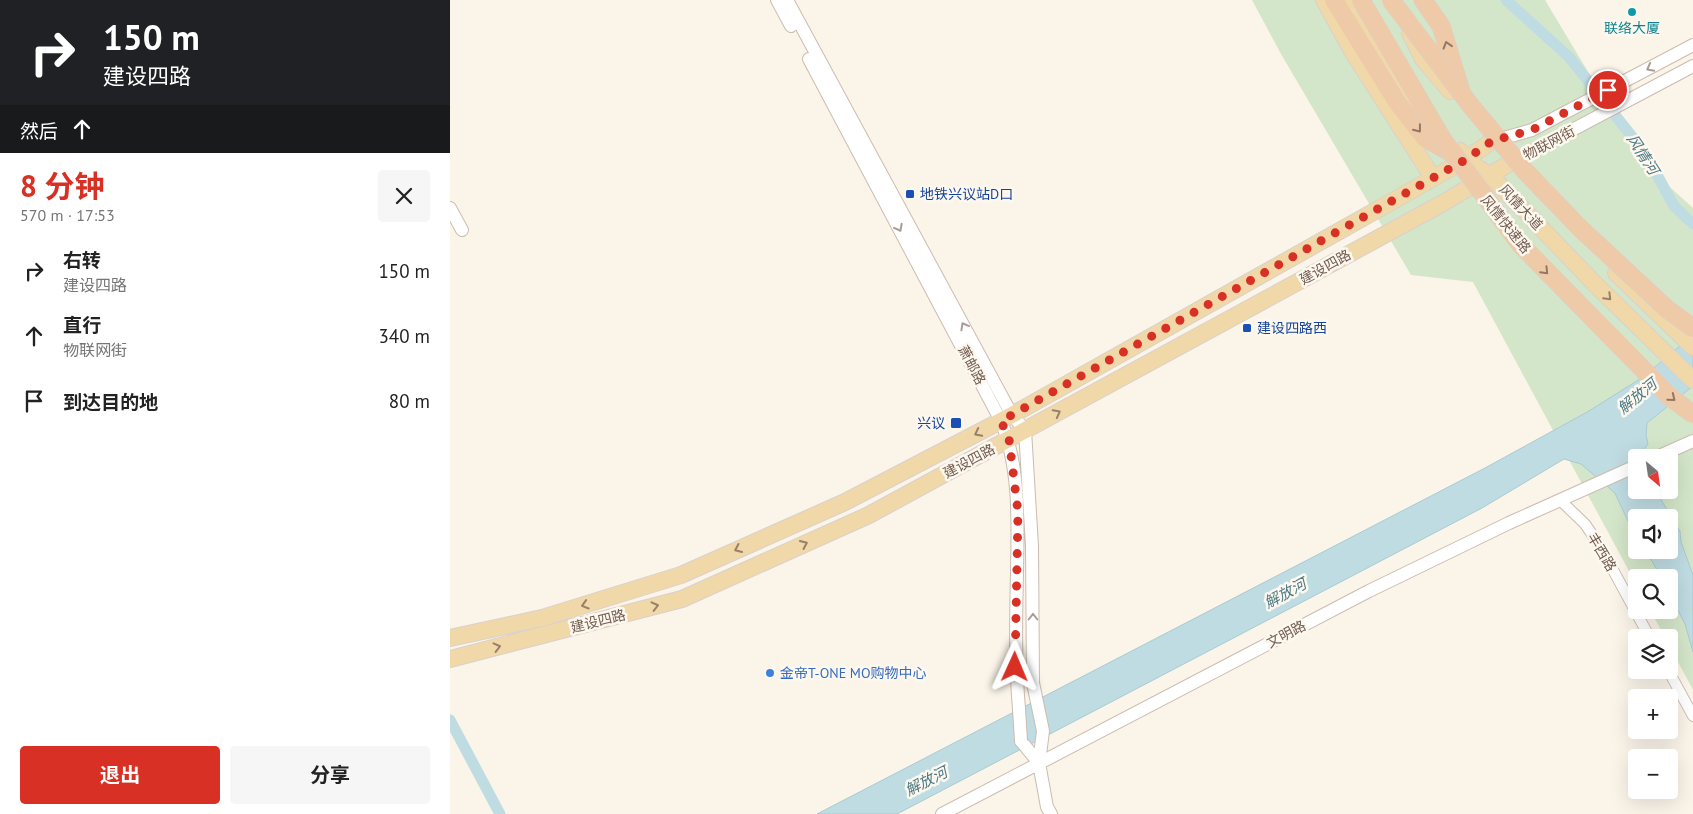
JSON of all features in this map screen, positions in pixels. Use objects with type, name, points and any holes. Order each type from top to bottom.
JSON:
[{"type":"highway","points":[[1334,0],[1397,102],[1425,138],[1465,160]]},
{"type":"highway","name":"风情快速路","points":[[1361,0],[1443,140],[1520,244],[1670,397],[1693,414]]},
{"type":"highway","points":[[1392,0],[1471,106],[1525,171],[1581,229],[1659,302],[1693,328]]},
{"type":"highway","points":[[1423,0],[1441,26],[1466,109]]},
{"type":"main road","points":[[1324,0],[1352,51],[1433,178]]},
{"type":"main road","name":"风情大道","points":[[1348,0],[1405,93],[1452,139],[1465,160],[1491,176],[1651,341],[1693,380]]},
{"type":"main road","name":"风情大道","points":[[1392,0],[1423,59],[1528,185],[1693,347]]},
{"type":"main road","name":"建设四路","points":[[450,638],[542,618],[681,575],[845,502],[1007,418],[1465,160],[1492,141]]},
{"type":"main road","name":"建设四路","points":[[450,659],[682,599],[869,515],[1491,176],[1510,163]]},
{"type":"street","name":"萧邮路","points":[[777,0],[1007,418],[1018,512],[1015,667],[1021,742],[1039,763]]},
{"type":"street","points":[[787,0],[895,200],[1007,418],[1025,430],[1032,546],[1033,684],[1043,731],[1039,763],[1047,807],[1051,814]]},
{"type":"street","name":"物联网街","points":[[1492,141],[1532,130],[1693,45]]},
{"type":"street","name":"物联网街","points":[[1510,163],[1693,66]]},
{"type":"street","points":[[450,208],[462,230]]},
{"type":"street","points":[[1675,449],[1693,441]]},
{"type":"street","name":"文明路","points":[[942,814],[1369,591],[1628,470]]},
{"type":"street","name":"丰西路","points":[[1560,500],[1585,524],[1600,546],[1645,629]]},
{"type":"street","points":[[1673,679],[1693,716]]},
{"type":"green space","points":[[1252,0],[1545,0],[1642,162],[1693,208],[1693,690],[1678,662],[1678,629],[1661,629],[1655,619],[1678,619],[1678,569],[1628,569],[1473,282],[1411,275],[1281,54]]},
{"type":"water","name":"解放河","points":[[1693,335],[1693,386],[1647,423],[1646,435],[1648,444],[1644,449],[1628,449],[1628,499],[1660,499],[1667,509],[1628,509],[1628,521],[1615,493],[1581,464],[1564,459],[1482,508],[897,814],[817,814],[1485,468],[1589,411],[1643,377]]},
{"type":"water","points":[[1678,528],[1693,575],[1693,652],[1685,624],[1678,610],[1678,569],[1656,569],[1650,559],[1678,559]]},
{"type":"waterway","name":"风情河","points":[[1506,0],[1569,57],[1645,153],[1674,206],[1693,224]]},
{"type":"waterway","points":[[450,720],[500,814]]},
{"type":"place","name":"联络大厦","points":[[1632,12]]},
{"type":"place","name":"地铁兴议站D口","points":[[910,194]]},
{"type":"place","name":"建设四路西","points":[[1247,328]]},
{"type":"place","name":"兴议","points":[[956,423]]},
{"type":"place","name":"金帝T-ONE MO购物中心","points":[[770,673]]},
{"type":"route","points":[[1015,667],[1018,512],[1009,439],[1001,421],[1465,160],[1492,141],[1532,130],[1608,90]]}]
